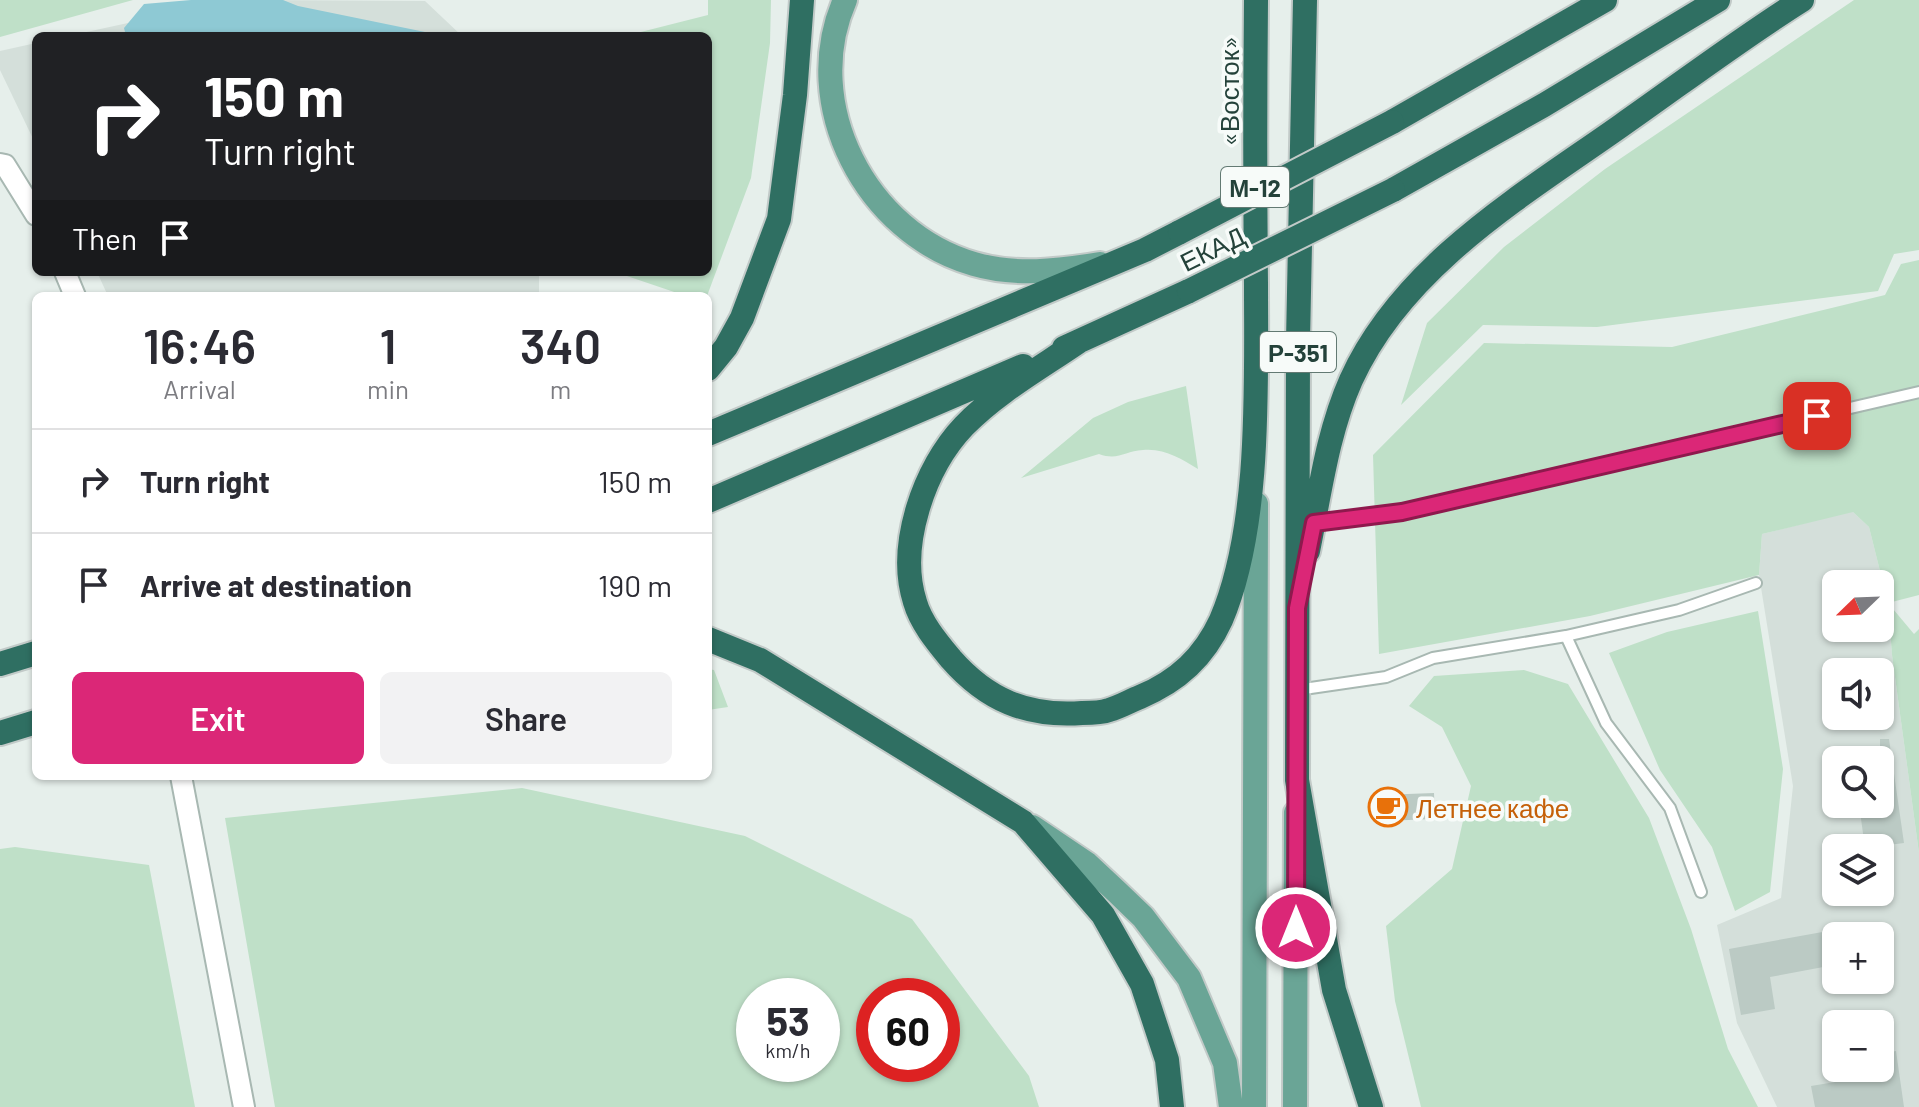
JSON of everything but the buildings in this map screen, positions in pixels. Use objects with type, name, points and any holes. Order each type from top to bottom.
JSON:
[{"type":"highway","points":[[712,364],[726,347],[742,318],[779,219],[795,95],[802,0]]},
{"type":"highway","name":"«Восток»","points":[[1078,342],[1012,387],[963,427],[923,489],[913,529],[909,566],[915,603],[921,615],[934,639],[966,676],[988,693],[1016,707],[1055,715],[1107,711],[1160,689],[1201,656],[1221,619],[1239,561],[1250,494],[1256,374],[1256,0]]},
{"type":"highway","name":"Р-351","points":[[1306,523],[1298,341],[1308,0]]},
{"type":"highway","points":[[1566,22],[1605,0]]},
{"type":"highway","name":"ЕКАД","points":[[712,499],[1078,342],[1393,190],[1544,105],[1718,0]]},
{"type":"highway","points":[[1371,1107],[1334,990],[1297,780],[1297,608],[1306,523],[1331,435],[1352,379],[1385,323],[1425,276],[1508,207],[1802,0]]},
{"type":"highway","name":"ЕКАД","points":[[712,432],[1145,250],[1392,122],[1566,22]]},
{"type":"highway","points":[[712,641],[760,660],[1023,822],[1103,915],[1142,984],[1167,1060],[1172,1107]]},
{"type":"highway","points":[[0,664],[32,654]]},
{"type":"highway","points":[[0,733],[32,723]]},
{"type":"main road","points":[[845,0],[838,16],[832,47],[831,75],[837,125],[852,162],[873,194],[920,238],[970,263],[1026,272],[1108,262],[1145,250]]},
{"type":"main road","points":[[1244,0],[1255,122]]},
{"type":"main road","points":[[1566,22],[1593,0]]},
{"type":"main road","name":"Р-351","points":[[1254,1107],[1256,374]]},
{"type":"main road","points":[[1295,1107],[1297,780]]},
{"type":"main road","points":[[1023,822],[1087,864],[1107,882],[1143,917],[1189,978],[1225,1063],[1231,1107]]},
{"type":"street","points":[[2,160],[32,209]]},
{"type":"street","points":[[0,653],[32,642]]},
{"type":"street","points":[[182,780],[244,1107]]},
{"type":"lane","points":[[1306,523],[1402,512],[1919,392]]},
{"type":"lane","points":[[1297,690],[1386,677],[1433,658],[1566,636],[1679,610],[1756,583]]},
{"type":"lane","points":[[1566,636],[1606,723],[1670,808],[1701,892]]},
{"type":"shaded area","points":[[234,0],[425,1],[458,32],[86,32]]},
{"type":"shaded area","points":[[32,44],[32,137],[0,70],[0,51]]},
{"type":"shaded area","points":[[99,276],[539,276],[539,292],[106,292]]},
{"type":"shaded area","points":[[1852,511],[1869,527],[1880,570],[1822,570],[1822,642],[1891,642],[1892,658],[1822,658],[1822,730],[1894,730],[1894,670],[1919,853],[1919,1107],[1777,1107],[1737,1023],[1717,925],[1781,898],[1793,786],[1759,575],[1762,534]]},
{"type":"green space","points":[[0,0],[133,0],[0,37]]},
{"type":"green space","points":[[708,0],[771,0],[770,43],[751,178],[708,292],[674,292],[627,276],[712,276],[712,32],[641,32],[708,15]]},
{"type":"green space","points":[[1854,0],[1919,0],[1919,250],[1894,254],[1878,291],[1597,327],[1483,325],[1401,405],[1427,323],[1504,247],[1605,169]]},
{"type":"green space","points":[[1919,260],[1919,595],[1894,601],[1894,570],[1880,570],[1869,527],[1853,512],[1762,534],[1759,575],[1590,616],[1379,654],[1373,455],[1484,343],[1672,347],[1885,295],[1901,264]]},
{"type":"green space","points":[[1186,386],[1198,469],[1166,452],[1143,450],[1117,456],[1099,454],[1021,478],[1093,418],[1128,402]]},
{"type":"green space","points":[[1894,610],[1914,634],[1919,629],[1919,853],[1894,658]]},
{"type":"green space","points":[[1758,611],[1783,769],[1770,892],[1735,911],[1712,847],[1660,770],[1609,653],[1667,632]]},
{"type":"green space","points":[[712,670],[714,670],[728,707],[712,709]]},
{"type":"green space","points":[[1524,670],[1568,684],[1649,818],[1691,929],[1728,1049],[1758,1107],[1421,1107],[1395,1001],[1386,926],[1452,869],[1471,786],[1442,727],[1409,706],[1434,676]]},
{"type":"green space","points":[[522,788],[745,836],[912,919],[956,978],[856,978],[856,1082],[960,1082],[960,983],[1029,1076],[1039,1107],[275,1107],[225,818]]},
{"type":"green space","points":[[15,847],[149,865],[195,1107],[0,1107],[0,849]]},
{"type":"water","points":[[191,0],[283,0],[298,6],[425,32],[125,32],[124,28],[144,4]]},
{"type":"place","name":"Летнее кафе","points":[[1388,807]]},
{"type":"route","points":[[1296,928],[1297,608],[1314,523],[1402,512],[1817,416]]}]
